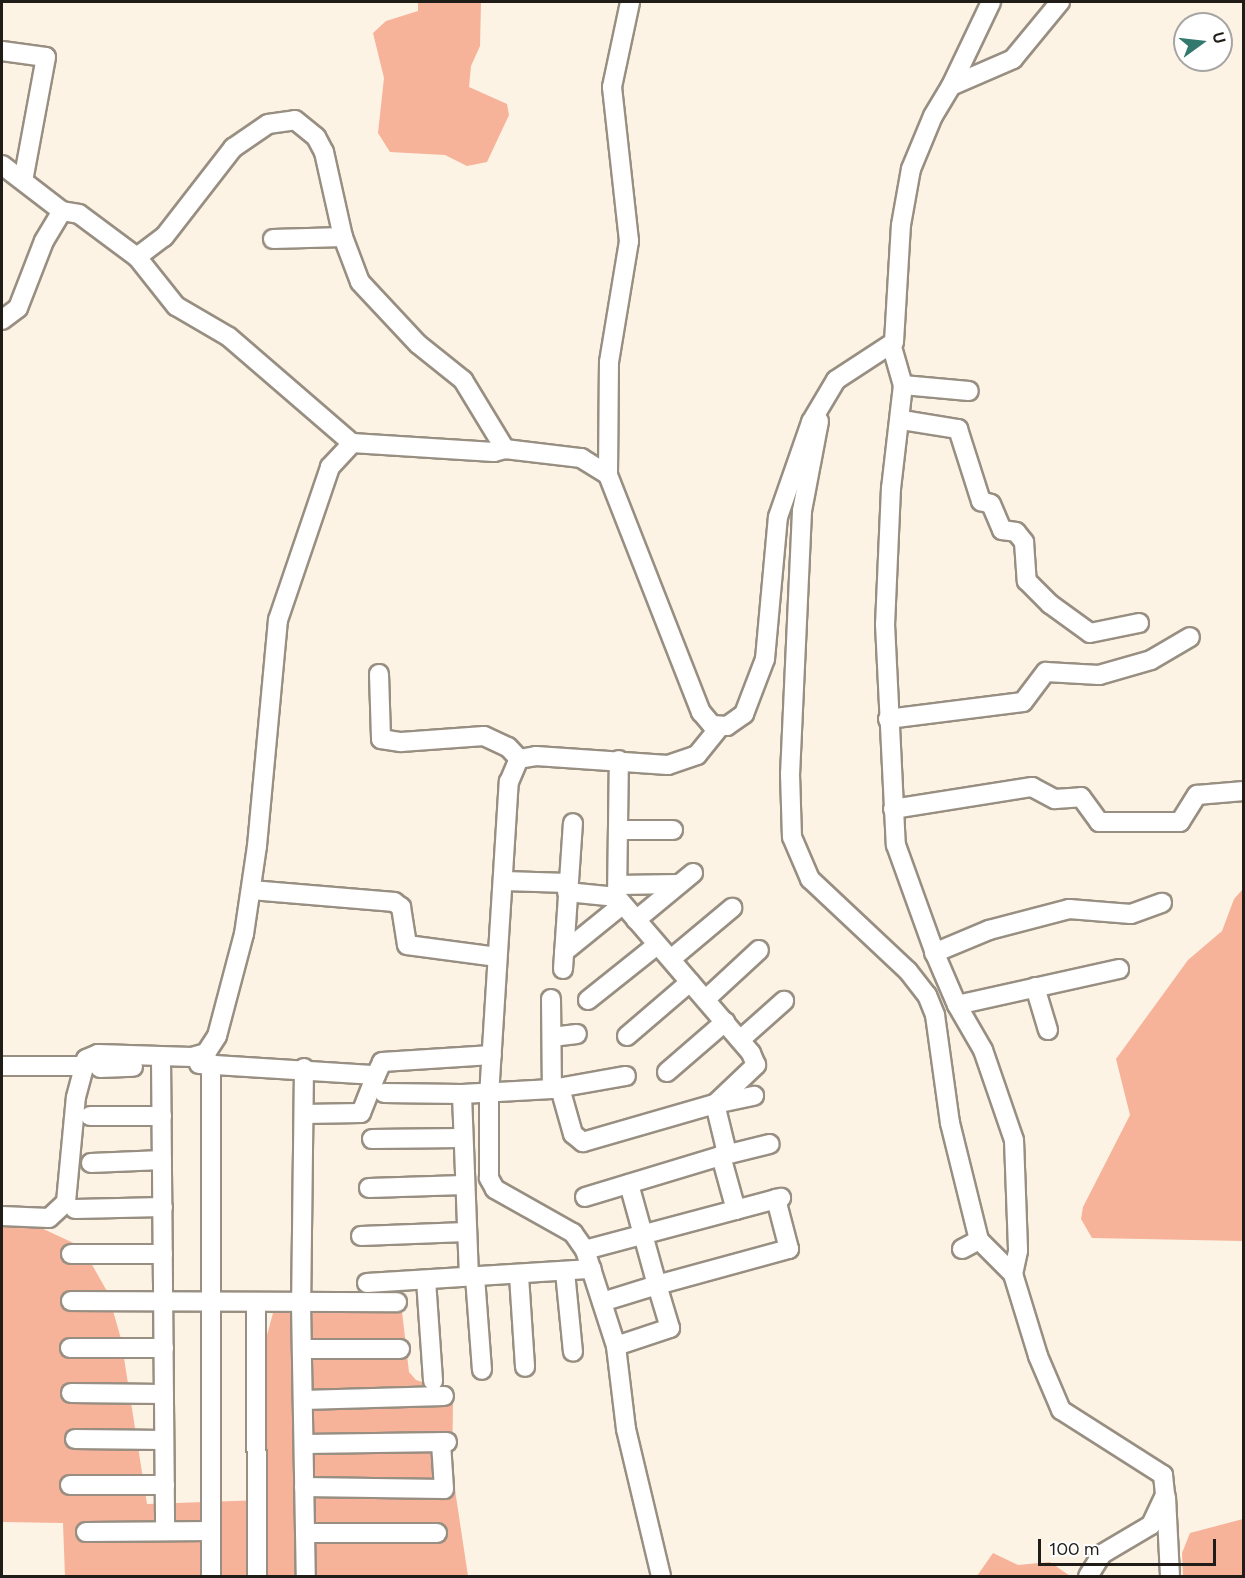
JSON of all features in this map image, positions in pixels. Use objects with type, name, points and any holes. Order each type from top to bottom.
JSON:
[{"type":"street","points":[[630,2],[612,87],[629,240],[609,362],[608,475],[701,712],[719,728]]},
{"type":"street","points":[[991,2],[911,169],[901,225],[892,347],[903,385],[902,420],[891,488],[885,624],[892,809],[896,845],[934,953],[957,1005],[983,1050],[1019,1139],[1028,1168],[1017,1171],[1014,1274],[1038,1356],[1061,1410],[1070,1420],[1156,1467],[1163,1475],[1170,1576]]},
{"type":"street","points":[[951,86],[1013,59],[1059,2]]},
{"type":"street","points":[[2,51],[46,57],[23,181]]},
{"type":"street","points":[[137,257],[164,237],[233,148],[283,119],[307,128],[320,144],[343,237],[360,282],[418,344],[463,380],[505,449]]},
{"type":"street","points":[[2,165],[62,211],[79,214],[137,257],[176,306],[229,337],[352,443],[494,452],[505,449],[581,458],[608,475]]},
{"type":"street","points":[[2,320],[18,308],[48,233],[62,211]]},
{"type":"street","points":[[273,239],[343,237]]},
{"type":"street","points":[[519,759],[568,756],[668,765],[697,755],[719,728],[744,714],[756,691],[765,659],[778,517],[793,464],[836,380],[892,347]]},
{"type":"street","points":[[903,385],[969,391]]},
{"type":"street","points":[[822,408],[802,511],[790,762],[792,837],[810,879],[908,971],[927,995],[935,1015],[950,1123],[979,1240],[1014,1274]]},
{"type":"street","points":[[902,420],[958,429],[981,501],[991,504],[1002,530],[1019,535],[1027,581],[1050,604],[1090,633],[1139,623]]},
{"type":"street","points":[[100,1068],[192,1057],[211,1048],[244,934],[251,890],[278,620],[330,467],[352,443]]},
{"type":"street","points":[[888,719],[1023,702],[1046,672],[1099,675],[1151,660],[1190,637]]},
{"type":"street","points":[[379,674],[381,739],[401,742],[484,736],[508,747],[519,759]]},
{"type":"street","points":[[519,759],[509,782],[486,1162],[495,1189],[560,1223],[585,1250],[616,1346],[626,1429],[661,1576]]},
{"type":"street","points":[[619,760],[619,895],[636,920],[740,1040],[756,1065],[715,1104]]},
{"type":"street","points":[[892,809],[1032,787],[1055,799],[1081,797],[1099,822],[1177,822],[1197,795],[1244,791]]},
{"type":"street","points":[[573,823],[563,960],[619,895]]},
{"type":"street","points":[[618,830],[673,830]]},
{"type":"street","points":[[504,881],[619,895],[686,879],[636,920]]},
{"type":"street","points":[[251,890],[393,902],[401,907],[407,945],[497,957]]},
{"type":"street","points":[[934,953],[989,930],[1069,909],[1131,914],[1162,903]]},
{"type":"street","points":[[671,959],[732,908]]},
{"type":"street","points":[[588,1000],[657,945]]},
{"type":"street","points":[[706,999],[759,950]]},
{"type":"street","points":[[957,1005],[1119,969]]},
{"type":"street","points":[[627,1036],[690,982]]},
{"type":"street","points":[[1035,987],[1048,1030]]},
{"type":"street","points":[[551,999],[556,1088],[573,1134],[584,1142],[715,1104],[754,1096]]},
{"type":"street","points":[[740,1040],[784,1001]]},
{"type":"street","points":[[667,1072],[725,1022]]},
{"type":"street","points":[[552,1037],[577,1034]]},
{"type":"street","points":[[2,1066],[81,1066],[98,1054],[161,1061],[304,1068],[376,1075]]},
{"type":"street","points":[[304,1114],[361,1113],[382,1062],[492,1055]]},
{"type":"street","points":[[161,1061],[165,1531]]},
{"type":"street","points":[[210,1064],[211,1576]]},
{"type":"street","points":[[2,1216],[50,1218],[66,1202],[81,1066]]},
{"type":"street","points":[[304,1068],[301,1303],[306,1576]]},
{"type":"street","points":[[384,1093],[462,1094],[556,1088],[626,1076]]},
{"type":"street","points":[[462,1094],[466,1232],[482,1370]]},
{"type":"street","points":[[715,1104],[726,1149],[721,1156]]},
{"type":"street","points":[[1017,1105],[1019,1139]]},
{"type":"street","points":[[90,1116],[162,1116]]},
{"type":"street","points":[[372,1139],[462,1138]]},
{"type":"street","points":[[585,1197],[721,1156],[770,1144]]},
{"type":"street","points":[[721,1156],[736,1210]]},
{"type":"street","points":[[90,1163],[162,1160]]},
{"type":"street","points":[[616,1346],[670,1328],[629,1184]]},
{"type":"street","points":[[369,1188],[464,1185]]},
{"type":"street","points":[[585,1250],[778,1198],[789,1249],[602,1302]]},
{"type":"street","points":[[75,1209],[163,1207]]},
{"type":"street","points":[[361,1236],[466,1232]]},
{"type":"street","points":[[962,1250],[979,1240]]},
{"type":"street","points":[[71,1254],[163,1254]]},
{"type":"street","points":[[367,1283],[519,1276],[592,1269]]},
{"type":"street","points":[[565,1272],[573,1352]]},
{"type":"street","points":[[519,1276],[525,1366]]},
{"type":"street","points":[[303,1400],[439,1388],[426,1280]]},
{"type":"street","points":[[71,1301],[397,1302]]},
{"type":"street","points":[[256,1303],[257,1576]]},
{"type":"street","points":[[70,1348],[164,1348]]},
{"type":"street","points":[[302,1349],[400,1349]]},
{"type":"street","points":[[71,1393],[164,1394]]},
{"type":"street","points":[[75,1439],[164,1440]]},
{"type":"street","points":[[304,1444],[444,1442],[444,1489],[304,1487]]},
{"type":"street","points":[[70,1485],[165,1485]]},
{"type":"street","points":[[1088,1576],[1102,1554],[1151,1525],[1166,1495]]},
{"type":"street","points":[[86,1532],[211,1531]]},
{"type":"street","points":[[305,1533],[437,1533]]},
{"type":"shaded area","points":[[418,2],[481,2],[480,46],[471,66],[469,87],[507,104],[509,115],[487,162],[467,166],[445,155],[390,152],[378,133],[384,78],[373,33],[386,21],[418,11]]},
{"type":"shaded area","points":[[1243,889],[1243,1241],[1092,1238],[1081,1219],[1083,1207],[1130,1115],[1116,1059],[1188,960],[1222,931],[1234,899]]},
{"type":"shaded area","points":[[37,1226],[82,1247],[108,1293],[121,1339],[147,1504],[267,1500],[264,1346],[273,1313],[292,1297],[401,1303],[409,1372],[416,1380],[448,1390],[453,1404],[452,1470],[468,1576],[65,1576],[63,1523],[2,1522],[2,1227]]},
{"type":"shaded area","points":[[1243,1519],[1243,1576],[1183,1576],[1182,1553],[1190,1533]]},
{"type":"shaded area","points":[[993,1553],[1018,1565],[1050,1562],[1070,1576],[977,1576]]}]
